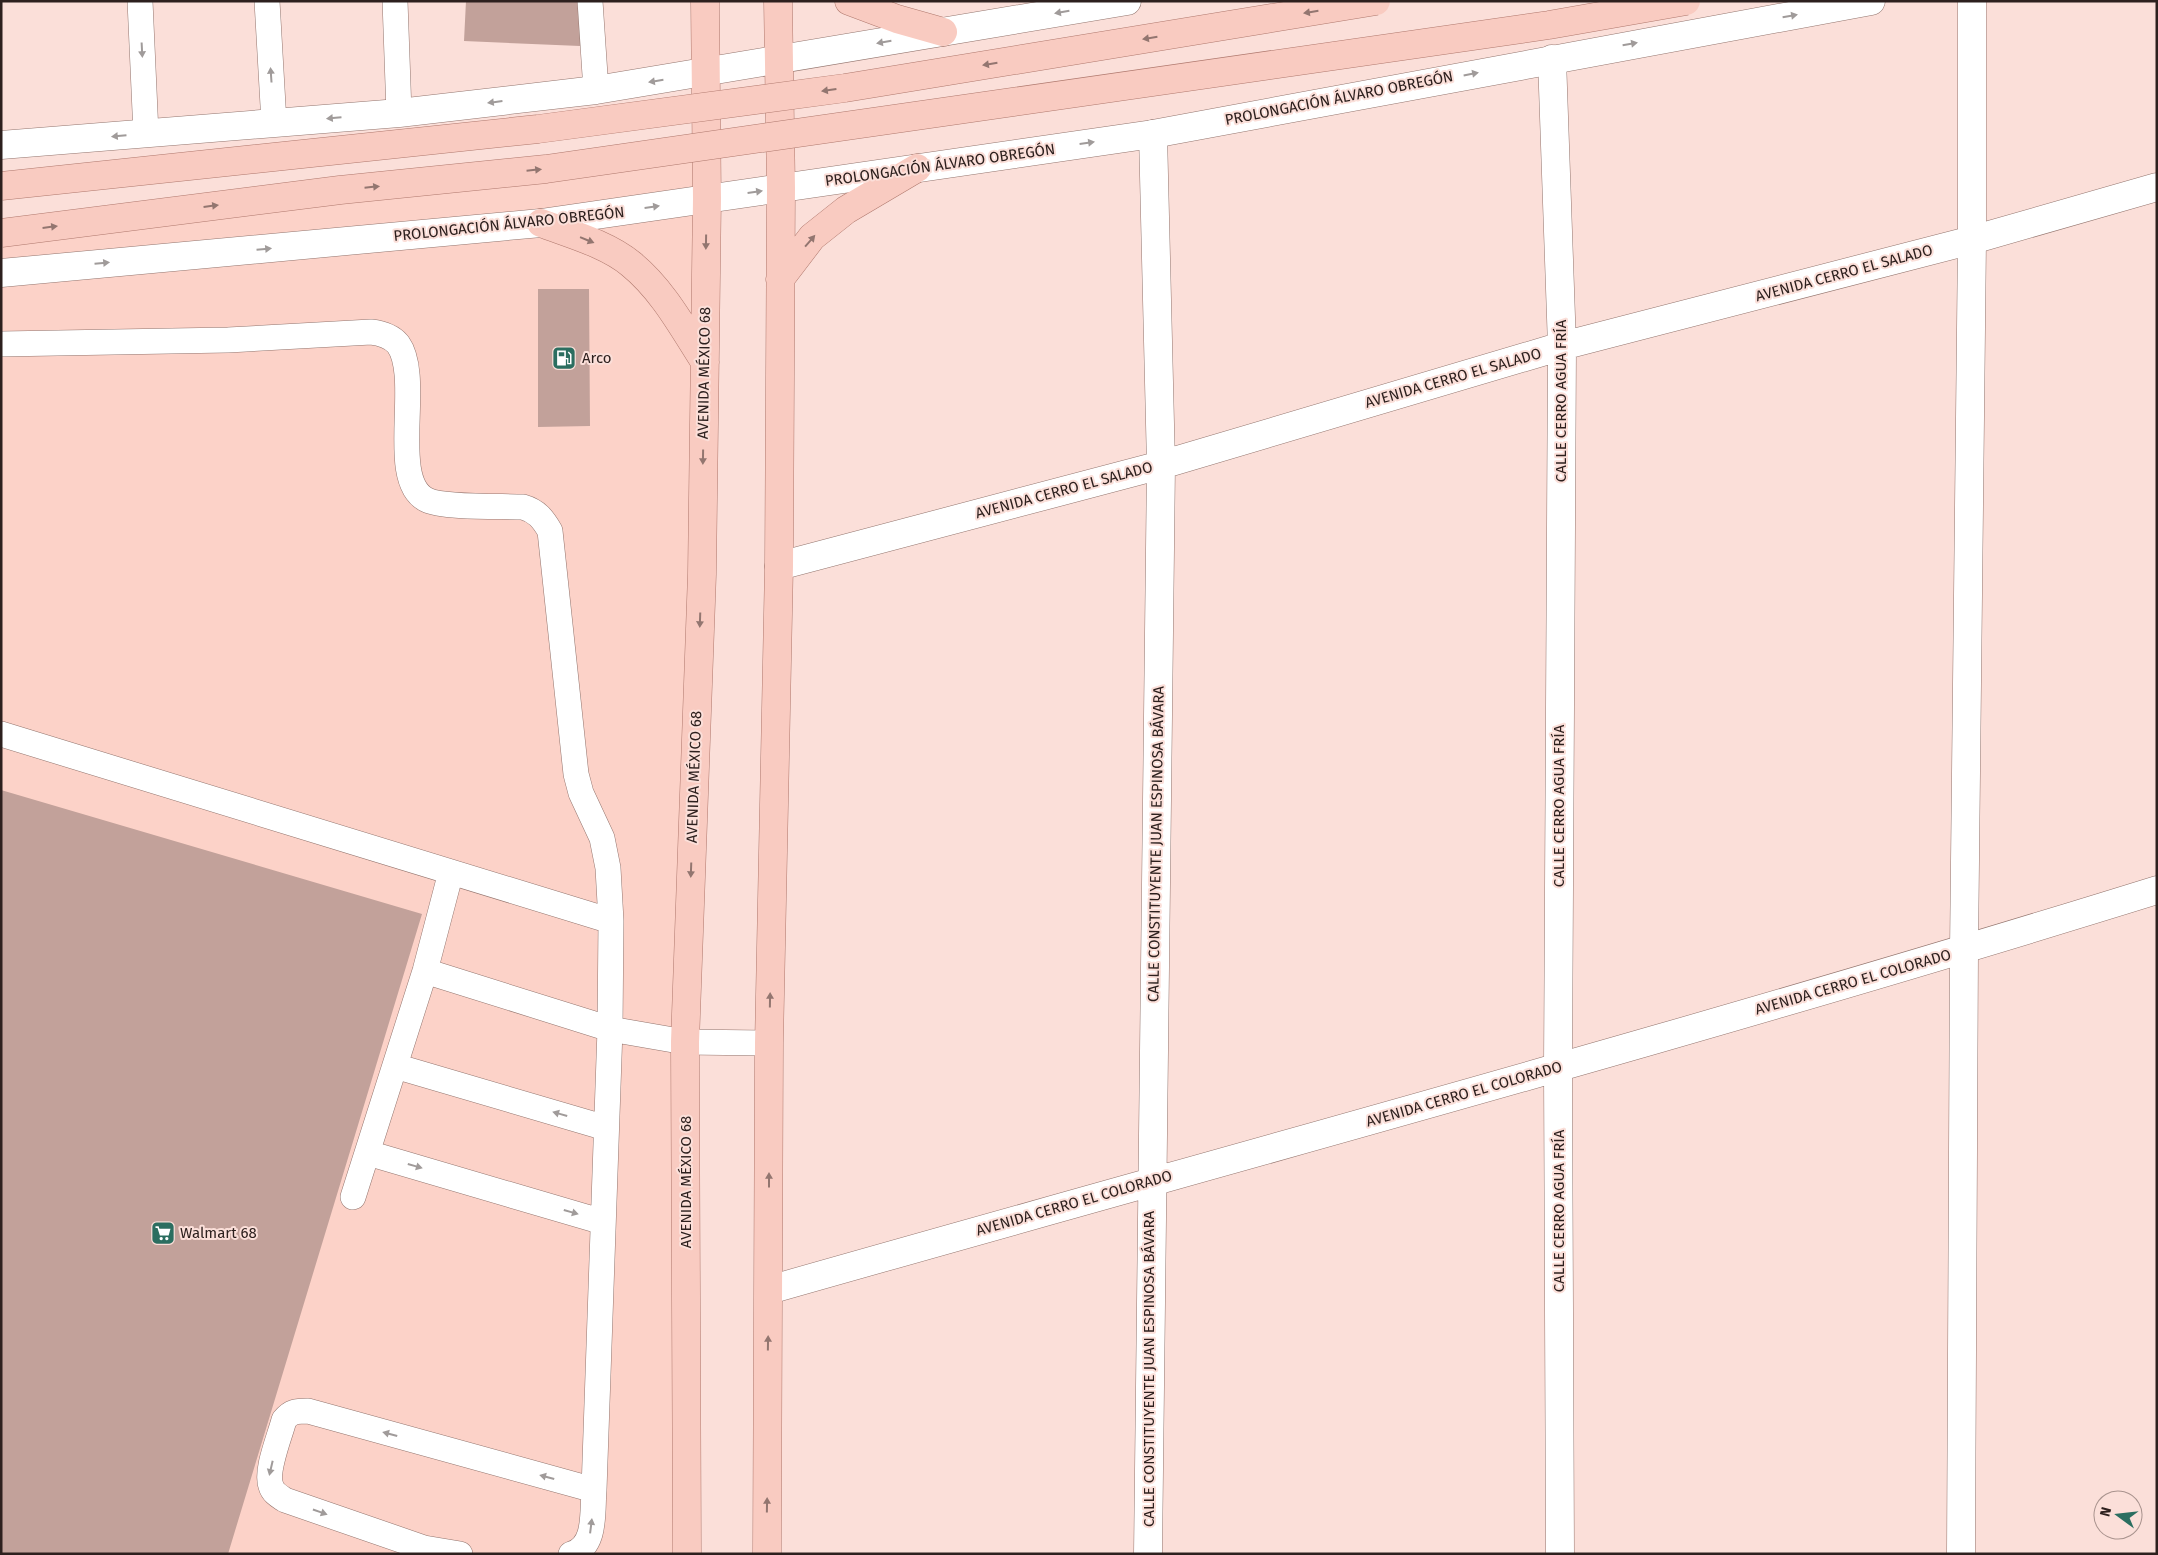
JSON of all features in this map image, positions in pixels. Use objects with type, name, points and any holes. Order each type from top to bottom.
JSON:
[{"type":"main road","name":"AVENIDA MÉXICO 68","points":[[686,1554],[685,1042],[702,574],[707,199],[705,1]]},
{"type":"main road","points":[[766,1554],[769,1043],[779,566],[782,188],[778,1]]},
{"type":"main road","points":[[849,1],[897,19],[942,32]]},
{"type":"main road","points":[[1,186],[557,127],[845,88],[1376,1]]},
{"type":"main road","points":[[1,233],[340,190],[546,169],[708,147],[1549,26],[1686,1]]},
{"type":"main road","points":[[780,279],[812,237],[846,210],[917,168]]},
{"type":"main road","points":[[541,223],[591,241],[631,263],[655,287],[705,362]]},
{"type":"street","points":[[1,145],[399,113],[596,90],[1127,1]]},
{"type":"street","name":"PROLONGACIÓN ÁLVARO OBREGÓN","points":[[1,273],[541,223],[707,199],[1153,134],[1871,1]]},
{"type":"street","points":[[1961,1554],[1964,950],[1972,240],[1972,1]]},
{"type":"street","name":"CALLE CERRO AGUA FRÍA","points":[[1552,59],[1562,346],[1558,1068],[1560,1554]]},
{"type":"street","name":"CALLE CONSTITUYENTE JUAN ESPINOSA BÁVARA","points":[[1148,1554],[1161,465],[1153,134]]},
{"type":"street","name":"AVENIDA CERRO EL SALADO","points":[[779,566],[1161,465],[1562,346],[1972,240],[2157,187]]},
{"type":"street","name":"AVENIDA CERRO EL COLORADO","points":[[769,1290],[1558,1068],[1964,950],[2157,890]]},
{"type":"lane","points":[[140,1],[146,134]]},
{"type":"lane","points":[[267,1],[274,123]]},
{"type":"lane","points":[[395,1],[399,113]]},
{"type":"lane","points":[[590,1],[596,90]]},
{"type":"lane","points":[[1,344],[228,340],[370,332],[381,334],[398,344],[406,369],[410,478],[418,494],[434,503],[523,507],[537,513],[550,531],[576,774],[581,793],[602,838],[608,868],[612,921],[594,1490],[591,1533],[585,1546],[571,1554]]},
{"type":"lane","points":[[1,734],[612,921]]},
{"type":"lane","points":[[352,1197],[368,1153],[425,971],[452,872]]},
{"type":"lane","points":[[425,971],[610,1029],[685,1042],[769,1043]]},
{"type":"lane","points":[[395,1066],[606,1128]]},
{"type":"lane","points":[[368,1153],[603,1222]]},
{"type":"lane","points":[[460,1554],[424,1548],[285,1500],[275,1494],[270,1486],[269,1475],[284,1420],[290,1414],[298,1411],[308,1411],[594,1490]]},
{"type":"shaded area","points":[[709,147],[689,1554],[1,1554],[1,233]]},
{"type":"building","points":[[466,1],[582,1],[580,46],[464,41]]},
{"type":"building","name":"Arco","points":[[538,289],[589,289],[590,426],[538,427]]},
{"type":"building","name":"Walmart 68","points":[[1,790],[422,914],[228,1554],[1,1553]]},
{"type":"place","name":"Arco","points":[[564,358]]},
{"type":"place","name":"Walmart 68","points":[[163,1233]]}]
